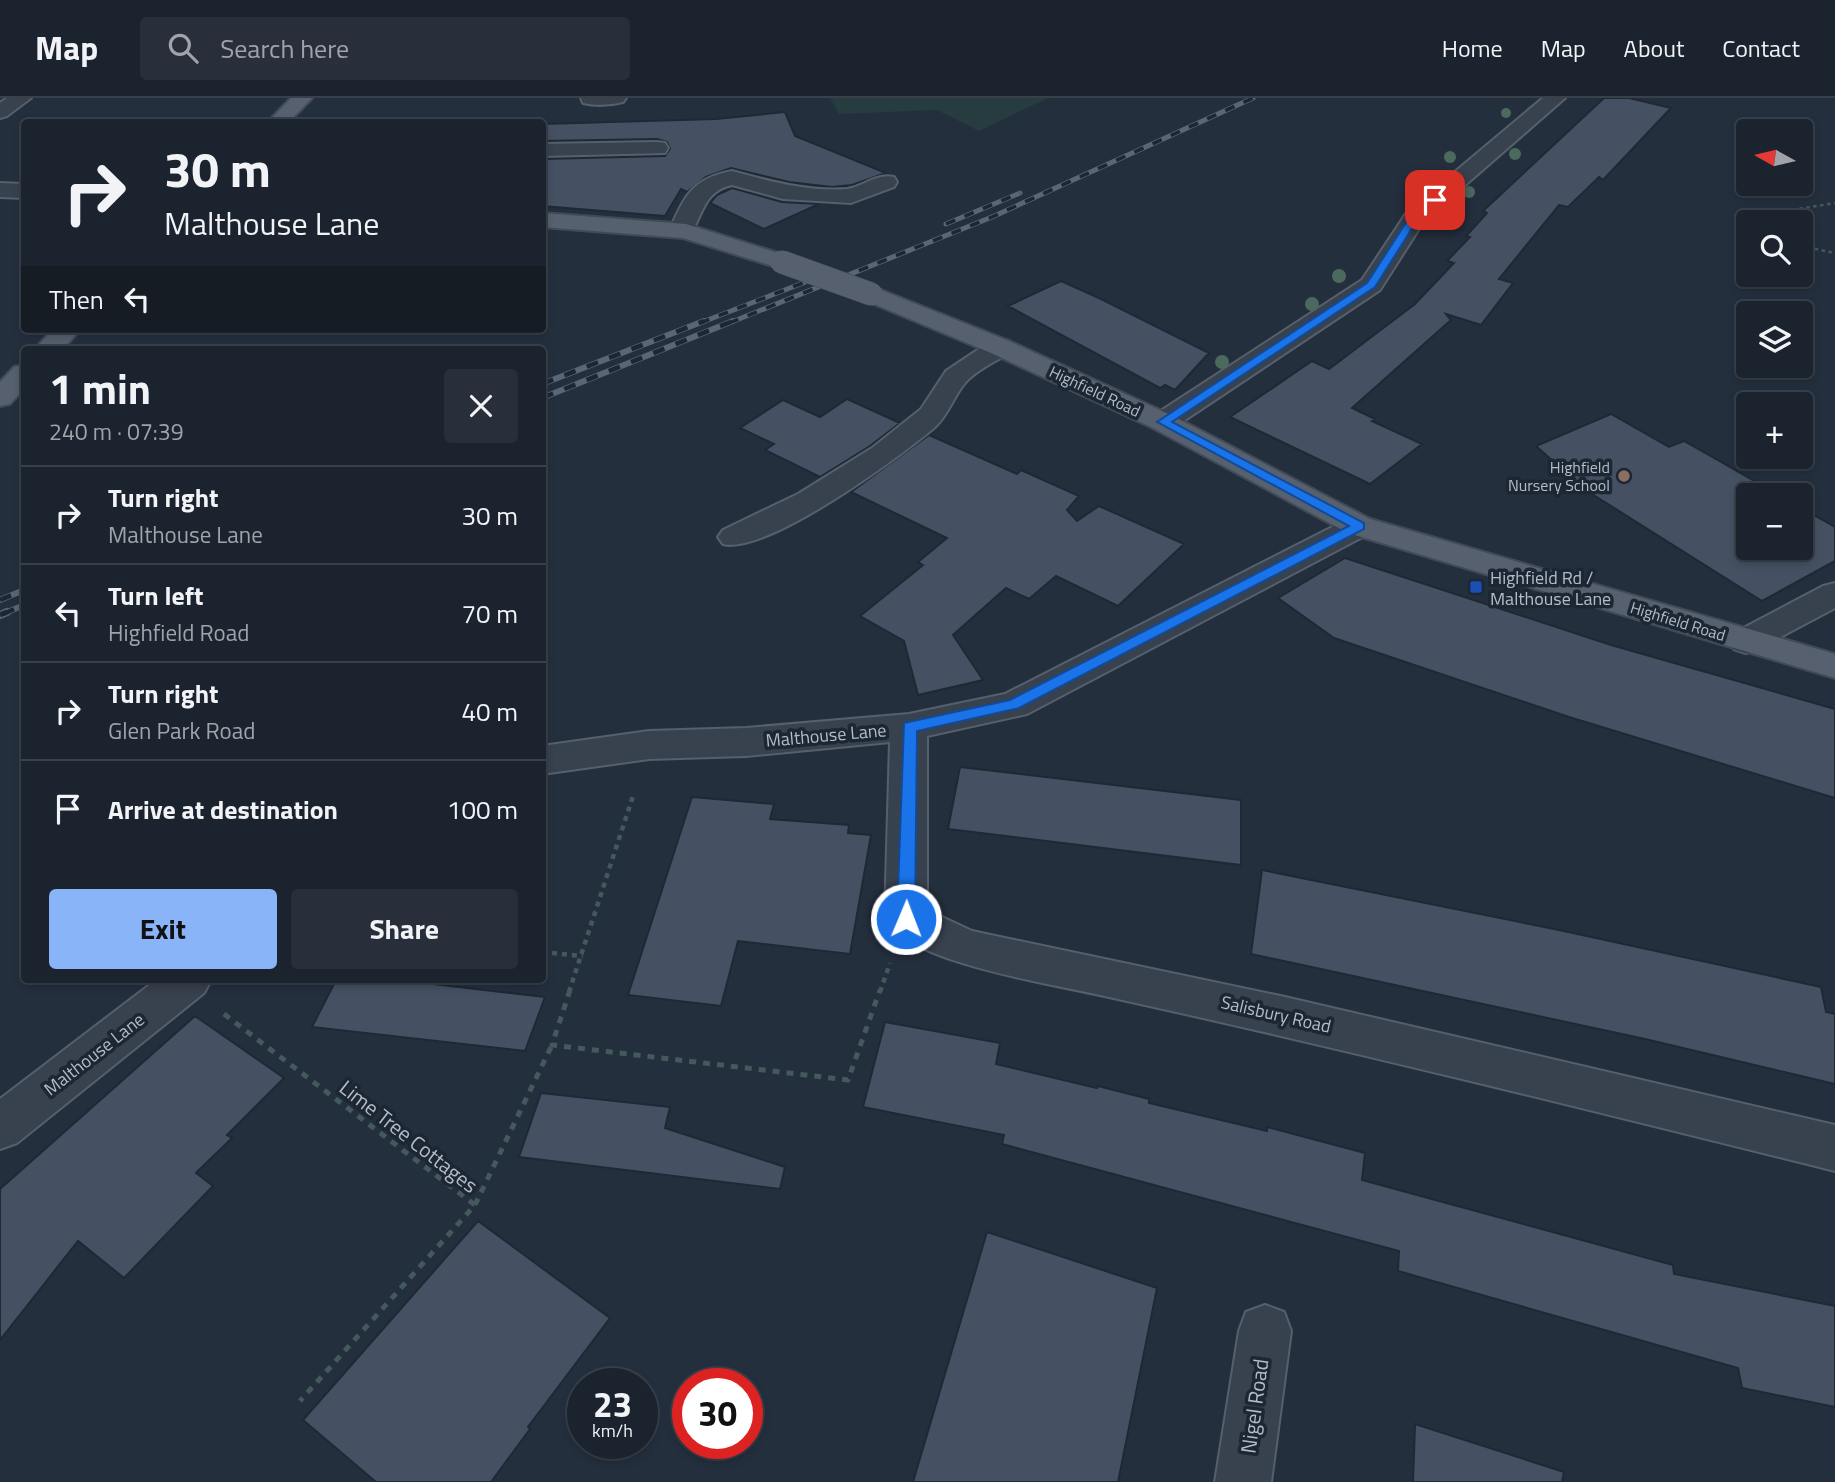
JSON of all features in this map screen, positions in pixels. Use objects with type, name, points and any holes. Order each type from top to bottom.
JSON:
[{"type":"main road","points":[[281,119],[302,98]]},
{"type":"main road","name":"Highfield Road","points":[[546,220],[681,231],[732,244],[871,294],[1000,347],[1163,422],[1359,526],[1835,666]]},
{"type":"main road","points":[[51,346],[64,333]]},
{"type":"main road","points":[[0,398],[21,376]]},
{"type":"street","points":[[0,112],[21,98]]},
{"type":"street","points":[[590,99],[616,98]]},
{"type":"street","points":[[1163,422],[1371,285],[1415,217],[1555,98]]},
{"type":"street","points":[[546,150],[657,148]]},
{"type":"street","points":[[681,231],[699,192],[721,180],[732,178],[807,195],[851,196],[886,183]]},
{"type":"street","points":[[0,190],[21,191]]},
{"type":"street","points":[[734,537],[779,519],[821,495],[874,458],[926,420],[944,400],[953,379],[1000,347]]},
{"type":"street","name":"Malthouse Lane","points":[[546,759],[649,745],[746,742],[909,727],[1014,705],[1359,526]]},
{"type":"street","points":[[1746,641],[1835,594]]},
{"type":"street","points":[[906,919],[909,727]]},
{"type":"street","name":"Salisbury Road","points":[[906,919],[965,947],[1285,1016],[1835,1148]]},
{"type":"street","name":"Malthouse Lane","points":[[0,1127],[185,983]]},
{"type":"street","name":"Nigel Road","points":[[1243,1482],[1265,1331]]},
{"type":"path","points":[[1792,210],[1835,203]]},
{"type":"path","points":[[1813,248],[1835,253]]},
{"type":"path","points":[[475,1205],[552,1045],[583,956],[649,745]]},
{"type":"path","points":[[552,1045],[848,1080],[906,919]]},
{"type":"path","points":[[546,952],[583,956]]},
{"type":"path","name":"Lime Tree Cottages","points":[[187,983],[475,1205],[300,1401]]},
{"type":"green space","points":[[830,98],[1048,98],[979,131],[937,110],[839,114]]},
{"type":"building","points":[[1604,98],[1629,98],[1671,108],[1603,180],[1599,177],[1568,207],[1559,205],[1499,279],[1513,283],[1481,325],[1446,314],[1451,320],[1352,408],[1375,419],[1372,421],[1422,444],[1370,484],[1230,417],[1312,361],[1329,369],[1415,304],[1454,263],[1447,261],[1470,237],[1466,236],[1487,213],[1483,211]]},
{"type":"building","points":[[785,112],[795,136],[886,173],[852,185],[832,187],[789,182],[731,168],[706,177],[687,192],[681,189],[665,216],[546,206],[546,159],[665,156],[670,149],[667,142],[657,139],[546,141],[546,124],[716,119]]},
{"type":"building","points":[[732,188],[782,202],[819,204],[764,229],[710,203],[717,195]]},
{"type":"building","points":[[1061,281],[1209,353],[1175,390],[1165,385],[1160,388],[1008,306]]},
{"type":"building","points":[[847,399],[900,423],[870,446],[820,477],[765,450],[774,444],[740,428],[783,400],[820,417]]},
{"type":"building","points":[[1611,414],[1669,447],[1684,441],[1758,483],[1736,483],[1736,560],[1813,560],[1813,515],[1835,527],[1835,561],[1762,601],[1584,489],[1536,446]]},
{"type":"building","points":[[929,435],[1017,474],[1021,470],[1079,496],[1067,510],[1077,521],[1099,506],[1184,544],[1118,606],[1056,576],[1029,599],[1006,588],[953,635],[983,680],[918,695],[904,641],[860,616],[923,565],[918,562],[947,538],[851,492]]},
{"type":"building","points":[[1345,558],[1611,645],[1835,709],[1835,798],[1569,717],[1334,638],[1278,598]]},
{"type":"building","points":[[960,767],[1241,800],[1241,865],[948,829]]},
{"type":"building","points":[[692,797],[774,804],[770,819],[849,825],[848,833],[871,835],[850,954],[738,941],[721,1006],[628,995]]},
{"type":"building","points":[[1262,870],[1559,930],[1821,987],[1826,1012],[1835,1014],[1835,1084],[1645,1039],[1251,954]]},
{"type":"building","points":[[334,983],[424,983],[545,997],[525,1051],[312,1027]]},
{"type":"building","points":[[195,1016],[284,1078],[227,1135],[232,1138],[196,1173],[213,1186],[124,1278],[78,1241],[0,1340],[0,1189]]},
{"type":"building","points":[[885,1022],[1000,1043],[996,1064],[1097,1088],[1098,1086],[1149,1099],[1149,1103],[1267,1131],[1267,1127],[1365,1153],[1362,1180],[1673,1265],[1674,1274],[1835,1306],[1835,1407],[1742,1388],[1738,1368],[1398,1271],[1399,1251],[1002,1144],[1004,1135],[863,1107]]},
{"type":"building","points":[[541,1093],[670,1107],[665,1128],[785,1167],[780,1189],[519,1157]]},
{"type":"building","points":[[478,1221],[610,1318],[572,1368],[567,1368],[567,1375],[491,1482],[376,1482],[303,1420]]},
{"type":"building","points":[[987,1232],[1157,1288],[1118,1482],[913,1482]]},
{"type":"building","points":[[1415,1424],[1564,1472],[1562,1482],[1413,1482]]},
{"type":"railway","points":[[729,323],[992,217],[1253,98]]},
{"type":"railway","points":[[946,224],[1020,193]]},
{"type":"railway","points":[[700,323],[813,279]]},
{"type":"railway","points":[[546,382],[704,321]]},
{"type":"railway","points":[[546,396],[733,321]]},
{"type":"railway","points":[[0,600],[21,591]]},
{"type":"railway","points":[[3,614],[21,606]]},
{"type":"railway","points":[[0,615],[7,612]]},
{"type":"place","name":"Highfield Nursery School","points":[[1624,476]]},
{"type":"place","name":"Highfield Rd / Malthouse Lane","points":[[1476,587]]},
{"type":"route","points":[[906,919],[909,727],[1014,705],[1359,526],[1163,422],[1371,285],[1415,217],[1435,200]]}]
